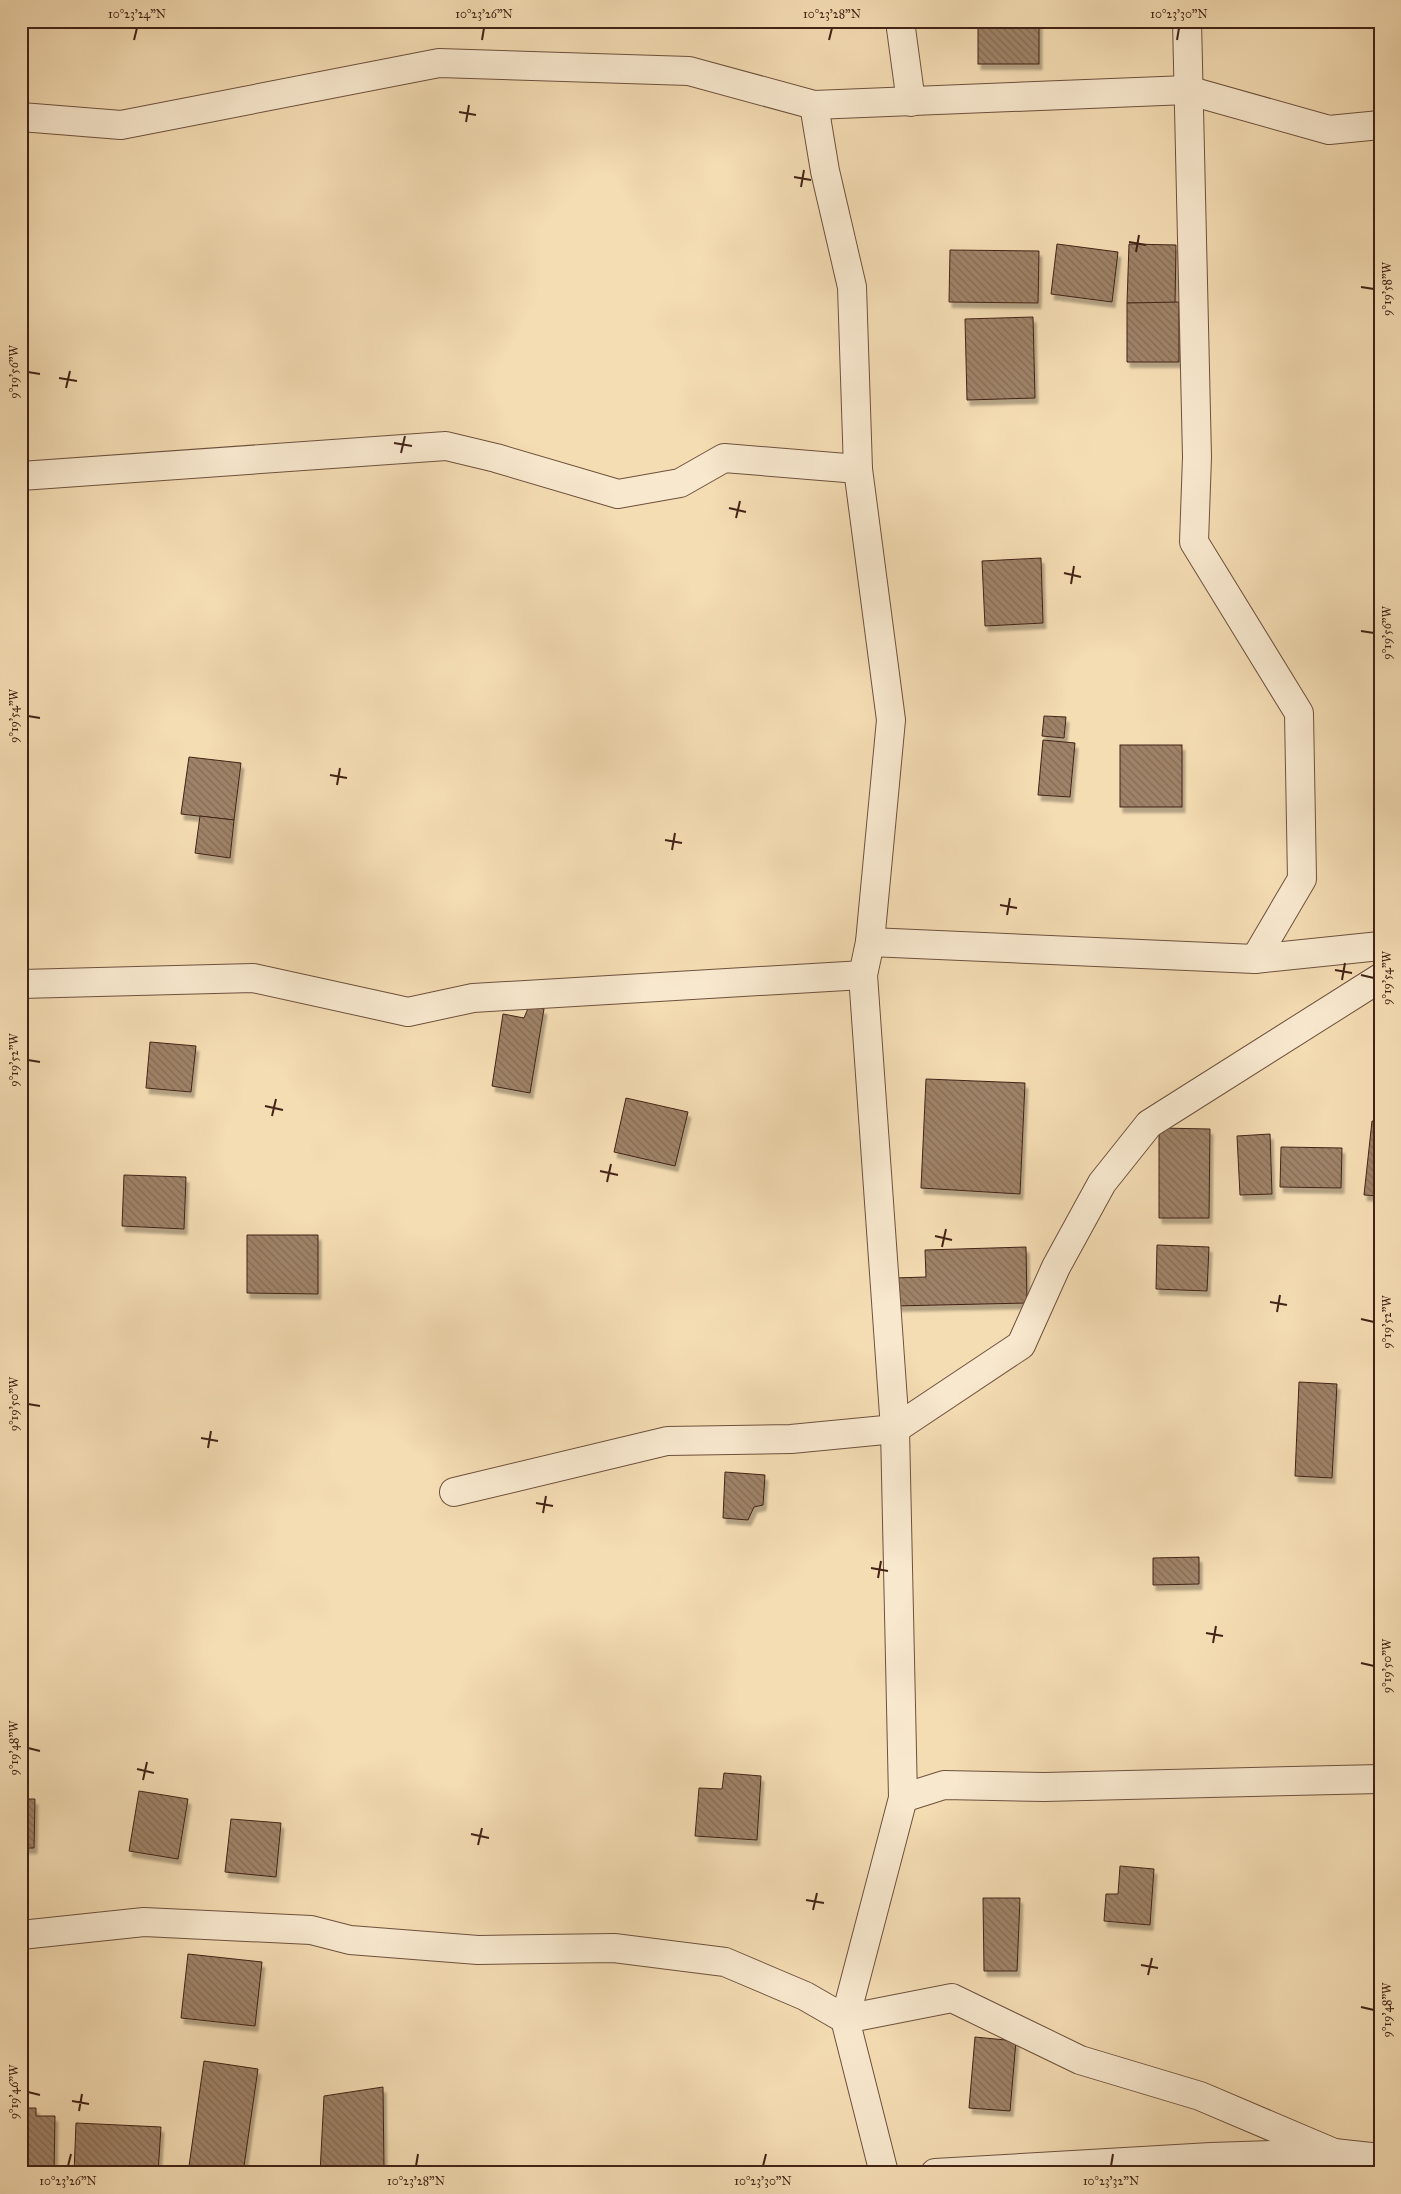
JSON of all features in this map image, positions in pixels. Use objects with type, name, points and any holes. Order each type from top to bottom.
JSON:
[{"type":"street","points":[[900,21],[912,102]]},
{"type":"street","points":[[1187,21],[1187,90],[1197,457],[1194,542],[1299,713],[1302,879],[1255,959]]},
{"type":"street","points":[[21,117],[121,125],[439,63],[689,71],[814,105],[1187,90],[1329,130],[1380,125]]},
{"type":"street","points":[[814,105],[825,171],[852,287],[858,469],[892,720],[870,942],[862,975],[895,1429],[903,1798],[845,2019],[884,2173]]},
{"type":"street","points":[[21,476],[446,446],[496,458],[618,494],[680,483],[724,458],[858,469]]},
{"type":"street","points":[[870,942],[1255,959],[1380,946]]},
{"type":"street","points":[[21,984],[253,978],[408,1012],[473,998],[862,975]]},
{"type":"street","points":[[454,1492],[667,1441],[791,1439],[895,1429],[1021,1345],[1056,1267],[1102,1183],[1149,1124],[1380,978]]},
{"type":"street","points":[[903,1798],[944,1785],[1044,1787],[1380,1779]]},
{"type":"street","points":[[21,1935],[144,1922],[311,1930],[350,1940],[478,1950],[614,1948],[725,1962],[805,1996],[845,2019],[952,1998],[1080,2060],[1200,2096],[1334,2153]]},
{"type":"street","points":[[935,2173],[1212,2157],[1334,2153],[1380,2158]]},
{"type":"building","points":[[978,21],[1039,21],[1039,64],[978,64]]},
{"type":"building","points":[[1057,244],[1118,252],[1112,302],[1051,294]]},
{"type":"building","points":[[1129,244],[1176,245],[1175,304],[1127,303]]},
{"type":"building","points":[[950,250],[1039,251],[1038,303],[949,302]]},
{"type":"building","points":[[1179,302],[1179,362],[1127,362],[1127,303]]},
{"type":"building","points":[[1033,317],[1035,398],[967,400],[965,319]]},
{"type":"building","points":[[1041,558],[1043,623],[985,626],[982,561]]},
{"type":"building","points":[[1044,716],[1066,717],[1064,738],[1042,736]]},
{"type":"building","points":[[1043,740],[1075,743],[1070,797],[1038,795]]},
{"type":"building","points":[[1120,745],[1182,745],[1182,807],[1120,807]]},
{"type":"building","points":[[189,757],[241,763],[234,820],[181,814]]},
{"type":"building","points":[[200,816],[234,820],[230,858],[195,853]]},
{"type":"building","points":[[529,1006],[544,1009],[530,1093],[492,1086],[503,1014],[524,1018]]},
{"type":"building","points":[[150,1042],[196,1046],[191,1092],[146,1088]]},
{"type":"building","points":[[926,1079],[1025,1083],[1020,1194],[921,1188]]},
{"type":"building","points":[[626,1098],[688,1112],[675,1166],[614,1152]]},
{"type":"building","points":[[1372,1121],[1380,1122],[1380,1196],[1364,1195]]},
{"type":"building","points":[[1159,1128],[1210,1129],[1209,1218],[1159,1218]]},
{"type":"building","points":[[1270,1134],[1272,1194],[1240,1195],[1237,1136]]},
{"type":"building","points":[[1281,1147],[1342,1148],[1341,1188],[1280,1187]]},
{"type":"building","points":[[124,1175],[186,1177],[184,1229],[122,1226]]},
{"type":"building","points":[[247,1235],[318,1235],[318,1294],[247,1293]]},
{"type":"building","points":[[1157,1245],[1209,1247],[1207,1291],[1156,1289]]},
{"type":"building","points":[[1026,1247],[1027,1303],[894,1306],[893,1278],[926,1277],[925,1250]]},
{"type":"building","points":[[1299,1382],[1337,1384],[1332,1478],[1295,1476]]},
{"type":"building","points":[[725,1472],[765,1475],[763,1505],[754,1507],[748,1520],[723,1518]]},
{"type":"building","points":[[1199,1557],[1199,1584],[1153,1585],[1153,1558]]},
{"type":"building","points":[[724,1773],[761,1776],[757,1840],[695,1836],[699,1788],[722,1789]]},
{"type":"building","points":[[139,1791],[188,1799],[178,1859],[129,1851]]},
{"type":"building","points":[[21,1799],[35,1799],[34,1848],[21,1848]]},
{"type":"building","points":[[231,1819],[281,1823],[276,1877],[225,1872]]},
{"type":"building","points":[[1120,1866],[1154,1869],[1150,1925],[1104,1921],[1106,1894],[1118,1894]]},
{"type":"building","points":[[983,1898],[1020,1898],[1017,1971],[984,1971]]},
{"type":"building","points":[[188,1954],[262,1962],[255,2026],[181,2018]]},
{"type":"building","points":[[975,2037],[1016,2041],[1010,2111],[969,2108]]},
{"type":"building","points":[[204,2061],[258,2069],[243,2173],[188,2173]]},
{"type":"building","points":[[383,2087],[384,2170],[320,2173],[324,2096]]},
{"type":"building","points":[[21,2108],[36,2108],[36,2116],[55,2116],[54,2173],[21,2173]]},
{"type":"building","points":[[76,2123],[161,2127],[158,2173],[74,2173]]},
{"type":"building","points":[[667,2167],[723,2173],[666,2173]]}]
